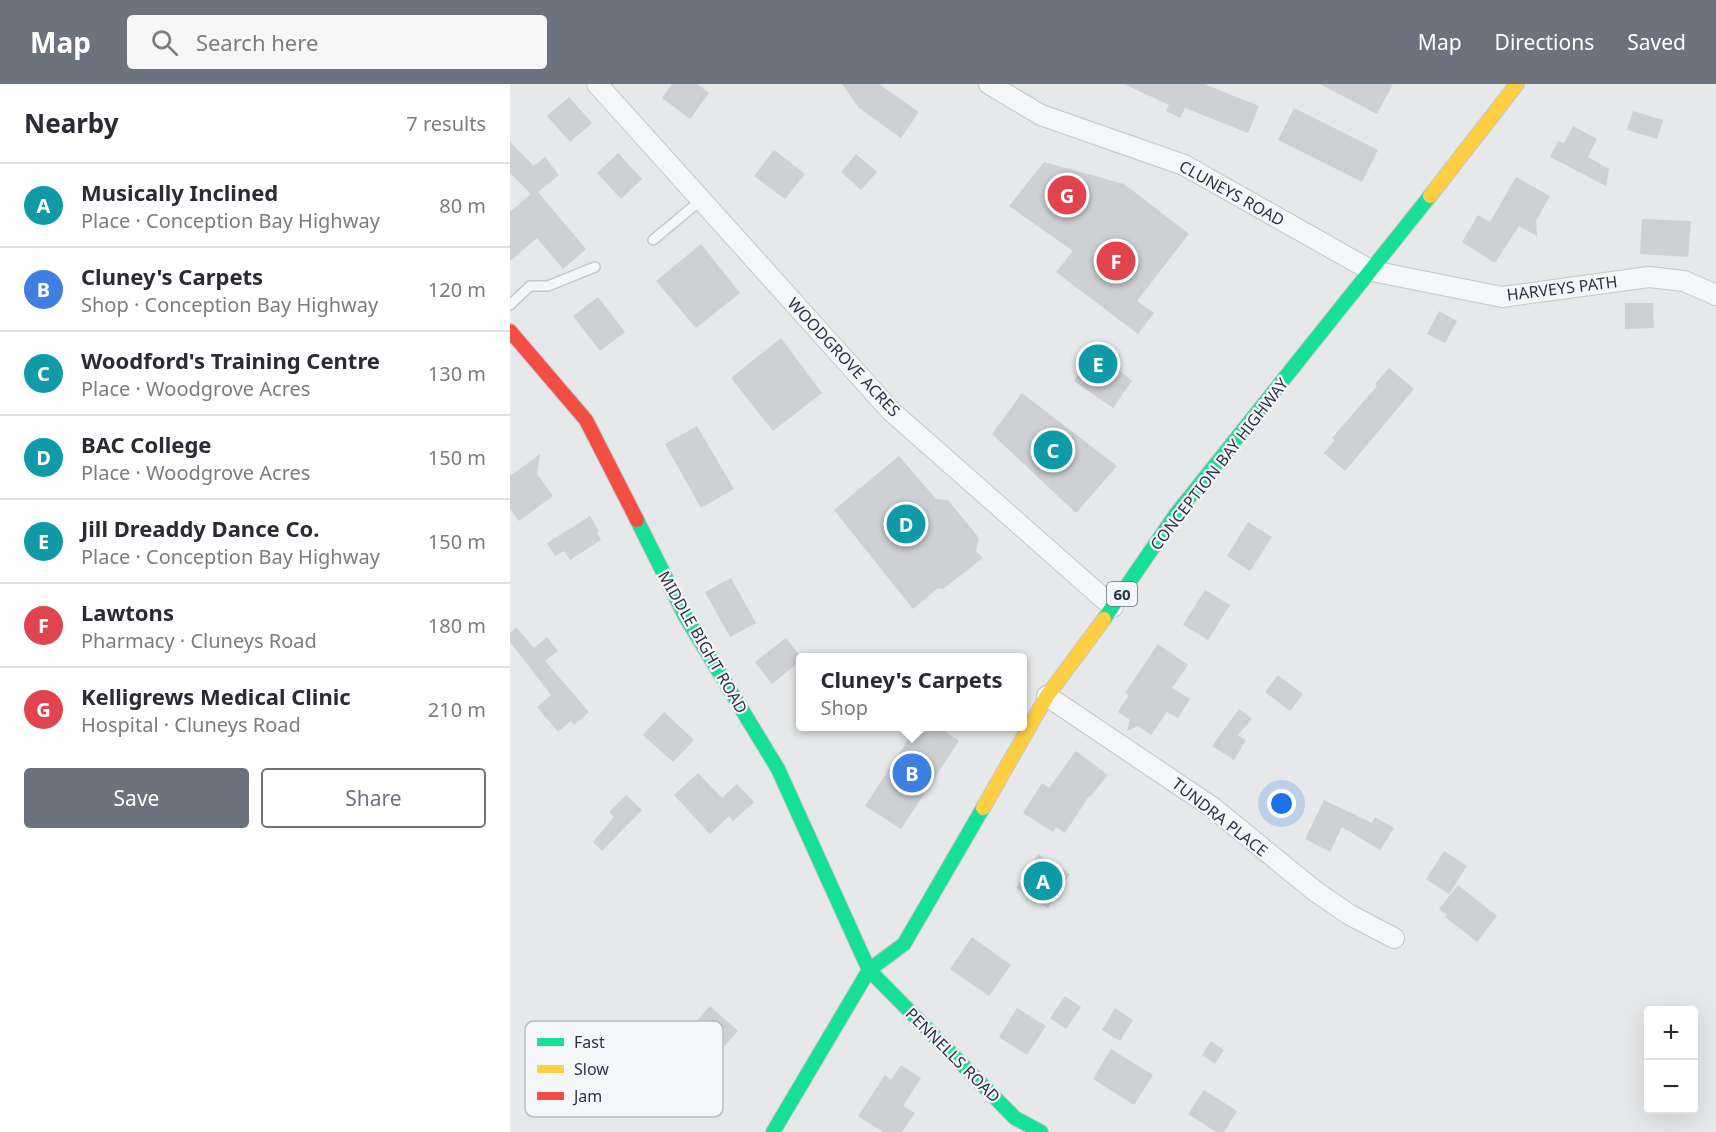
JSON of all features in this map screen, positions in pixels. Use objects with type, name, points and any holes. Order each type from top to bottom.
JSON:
[{"type":"main road","name":"CONCEPTION BAY HIGHWAY","points":[[1027,731],[1047,696],[1113,607],[1176,514],[1372,271],[1517,84]]},
{"type":"main road","name":"MIDDLE BIGHT ROAD","points":[[510,331],[586,420],[685,616],[778,769],[869,970]]},
{"type":"main road","name":"CONCEPTION BAY HIGHWAY","points":[[773,1132],[869,970],[904,944],[1027,731]]},
{"type":"main road","name":"PENNELLS ROAD","points":[[869,970],[1015,1118],[1041,1132]]},
{"type":"street","name":"WOODGROVE ACRES","points":[[597,84],[891,411],[1113,607]]},
{"type":"street","name":"CLUNEYS ROAD","points":[[989,84],[1041,115],[1184,165],[1372,271]]},
{"type":"street","name":"HARVEYS PATH","points":[[1372,271],[1502,297],[1649,277],[1684,281],[1716,295]]},
{"type":"street","name":"TUNDRA PLACE","points":[[1047,696],[1212,807],[1315,891],[1350,915],[1394,938]]},
{"type":"lane","points":[[653,240],[701,200]]},
{"type":"lane","points":[[510,305],[530,286],[548,286],[595,267]]},
{"type":"building","points":[[672,84],[697,84],[709,93],[690,119],[662,98]]},
{"type":"building","points":[[842,84],[879,84],[919,112],[901,138],[859,108]]},
{"type":"building","points":[[1124,84],[1204,84],[1259,106],[1248,133],[1185,108],[1180,118],[1166,111],[1169,105]]},
{"type":"building","points":[[1320,84],[1393,84],[1377,114]]},
{"type":"building","points":[[569,97],[592,123],[570,142],[547,116]]},
{"type":"building","points":[[1294,108],[1378,150],[1362,182],[1278,140]]},
{"type":"building","points":[[1633,111],[1663,120],[1657,139],[1627,130]]},
{"type":"building","points":[[1573,126],[1597,139],[1588,157],[1609,169],[1606,186],[1550,157],[1558,141],[1564,143]]},
{"type":"building","points":[[510,142],[534,166],[545,157],[559,175],[538,192],[586,249],[563,269],[537,238],[510,261],[510,212],[531,194],[510,173]]},
{"type":"building","points":[[774,150],[805,174],[785,199],[754,176]]},
{"type":"building","points":[[618,153],[642,179],[621,199],[597,173]]},
{"type":"building","points":[[856,154],[877,172],[861,190],[841,172]]},
{"type":"building","points":[[1044,162],[1124,184],[1189,234],[1137,301],[1154,313],[1138,334],[1056,272],[1073,251],[1009,206]]},
{"type":"building","points":[[1516,177],[1550,196],[1536,221],[1537,236],[1519,226],[1495,263],[1462,242],[1478,215],[1490,222]]},
{"type":"building","points":[[1642,219],[1691,221],[1688,257],[1640,254]]},
{"type":"building","points":[[701,244],[740,293],[696,328],[656,281]]},
{"type":"building","points":[[598,297],[625,332],[600,351],[573,316]]},
{"type":"building","points":[[1625,303],[1653,303],[1654,328],[1625,329]]},
{"type":"building","points":[[1439,311],[1457,321],[1445,343],[1427,334]]},
{"type":"building","points":[[781,338],[822,393],[773,431],[731,378]]},
{"type":"building","points":[[1093,348],[1132,381],[1113,408],[1074,381]]},
{"type":"building","points":[[1389,368],[1414,389],[1345,471],[1324,453],[1335,440],[1332,438],[1377,386],[1375,384]]},
{"type":"building","points":[[1022,393],[1117,466],[1076,513],[992,434]]},
{"type":"building","points":[[697,426],[734,489],[701,508],[665,444]]},
{"type":"building","points":[[540,454],[537,474],[553,496],[519,521],[510,509],[510,476]]},
{"type":"building","points":[[899,456],[936,499],[948,500],[979,538],[976,551],[983,558],[943,589],[938,588],[913,609],[834,510]]},
{"type":"building","points":[[590,516],[599,531],[597,533],[601,540],[570,560],[564,551],[555,556],[547,543]]},
{"type":"building","points":[[1248,522],[1272,537],[1250,571],[1227,556]]},
{"type":"building","points":[[731,578],[756,623],[730,637],[705,592]]},
{"type":"building","points":[[1205,590],[1230,605],[1208,640],[1183,625]]},
{"type":"building","points":[[516,627],[534,648],[547,637],[558,651],[545,661],[589,712],[574,725],[571,721],[558,732],[537,707],[551,695],[510,642],[510,633]]},
{"type":"building","points":[[786,638],[798,653],[796,653],[796,664],[772,684],[755,662]]},
{"type":"building","points":[[1158,644],[1188,665],[1172,688],[1190,699],[1178,718],[1167,712],[1151,735],[1138,726],[1127,731],[1130,720],[1118,712],[1129,695],[1125,693]]},
{"type":"building","points":[[1278,675],[1303,694],[1290,711],[1265,692]]},
{"type":"building","points":[[1239,709],[1252,719],[1238,735],[1246,740],[1234,760],[1212,746]]},
{"type":"building","points":[[664,712],[694,740],[673,762],[643,735]]},
{"type":"building","points":[[914,731],[944,731],[959,741],[901,829],[865,806]]},
{"type":"building","points":[[1076,751],[1108,775],[1089,796],[1065,833],[1056,827],[1053,832],[1023,813],[1042,783],[1049,788]]},
{"type":"building","points":[[698,773],[722,798],[737,784],[754,802],[733,821],[729,816],[710,834],[674,795]]},
{"type":"building","points":[[626,795],[642,810],[602,851],[593,842],[614,817],[609,812]]},
{"type":"building","points":[[1324,800],[1372,823],[1375,817],[1394,828],[1380,850],[1342,827],[1330,852],[1305,839]]},
{"type":"building","points":[[1444,851],[1467,866],[1449,894],[1426,879]]},
{"type":"building","points":[[1038,854],[1070,874],[1048,908],[1016,888]]},
{"type":"building","points":[[1458,885],[1497,916],[1477,942],[1445,917],[1447,915],[1439,909]]},
{"type":"building","points":[[972,937],[1011,965],[989,996],[950,969]]},
{"type":"building","points":[[1065,996],[1081,1007],[1066,1029],[1050,1018]]},
{"type":"building","points":[[710,1006],[738,1031],[723,1047],[723,1021],[697,1021]]},
{"type":"building","points":[[1017,1008],[1046,1026],[1027,1055],[999,1037]]},
{"type":"building","points":[[1115,1008],[1133,1020],[1120,1041],[1102,1030]]},
{"type":"building","points":[[1211,1041],[1224,1050],[1215,1064],[1202,1055]]},
{"type":"building","points":[[1111,1049],[1153,1075],[1134,1105],[1093,1079]]},
{"type":"building","points":[[901,1065],[921,1078],[903,1106],[915,1113],[902,1132],[883,1132],[858,1116],[885,1075],[891,1080]]},
{"type":"building","points":[[1204,1090],[1237,1111],[1224,1132],[1216,1132],[1188,1114]]},
{"type":"traffic: fast","points":[[1104,619],[1176,514],[1430,196]]},
{"type":"traffic: fast","points":[[637,520],[685,616],[778,769],[869,970],[1015,1118],[1041,1132]]},
{"type":"traffic: fast","points":[[773,1132],[869,970],[904,944],[983,808]]},
{"type":"traffic: slow","points":[[1430,196],[1517,84]]},
{"type":"traffic: slow","points":[[983,808],[1047,696],[1104,619]]},
{"type":"traffic: jam","points":[[510,331],[586,420],[637,520]]},
{"type":"place","name":"Kelligrews Medical Clinic","points":[[1067,195]]},
{"type":"place","name":"Lawtons","points":[[1116,261]]},
{"type":"place","name":"Jill Dreaddy Dance Co.","points":[[1098,364]]},
{"type":"place","name":"Woodford's Training Centre","points":[[1053,450]]},
{"type":"place","name":"BAC College","points":[[906,524]]},
{"type":"place","name":"Cluney's Carpets","points":[[912,773]]},
{"type":"place","name":"Musically Inclined","points":[[1043,881]]}]
